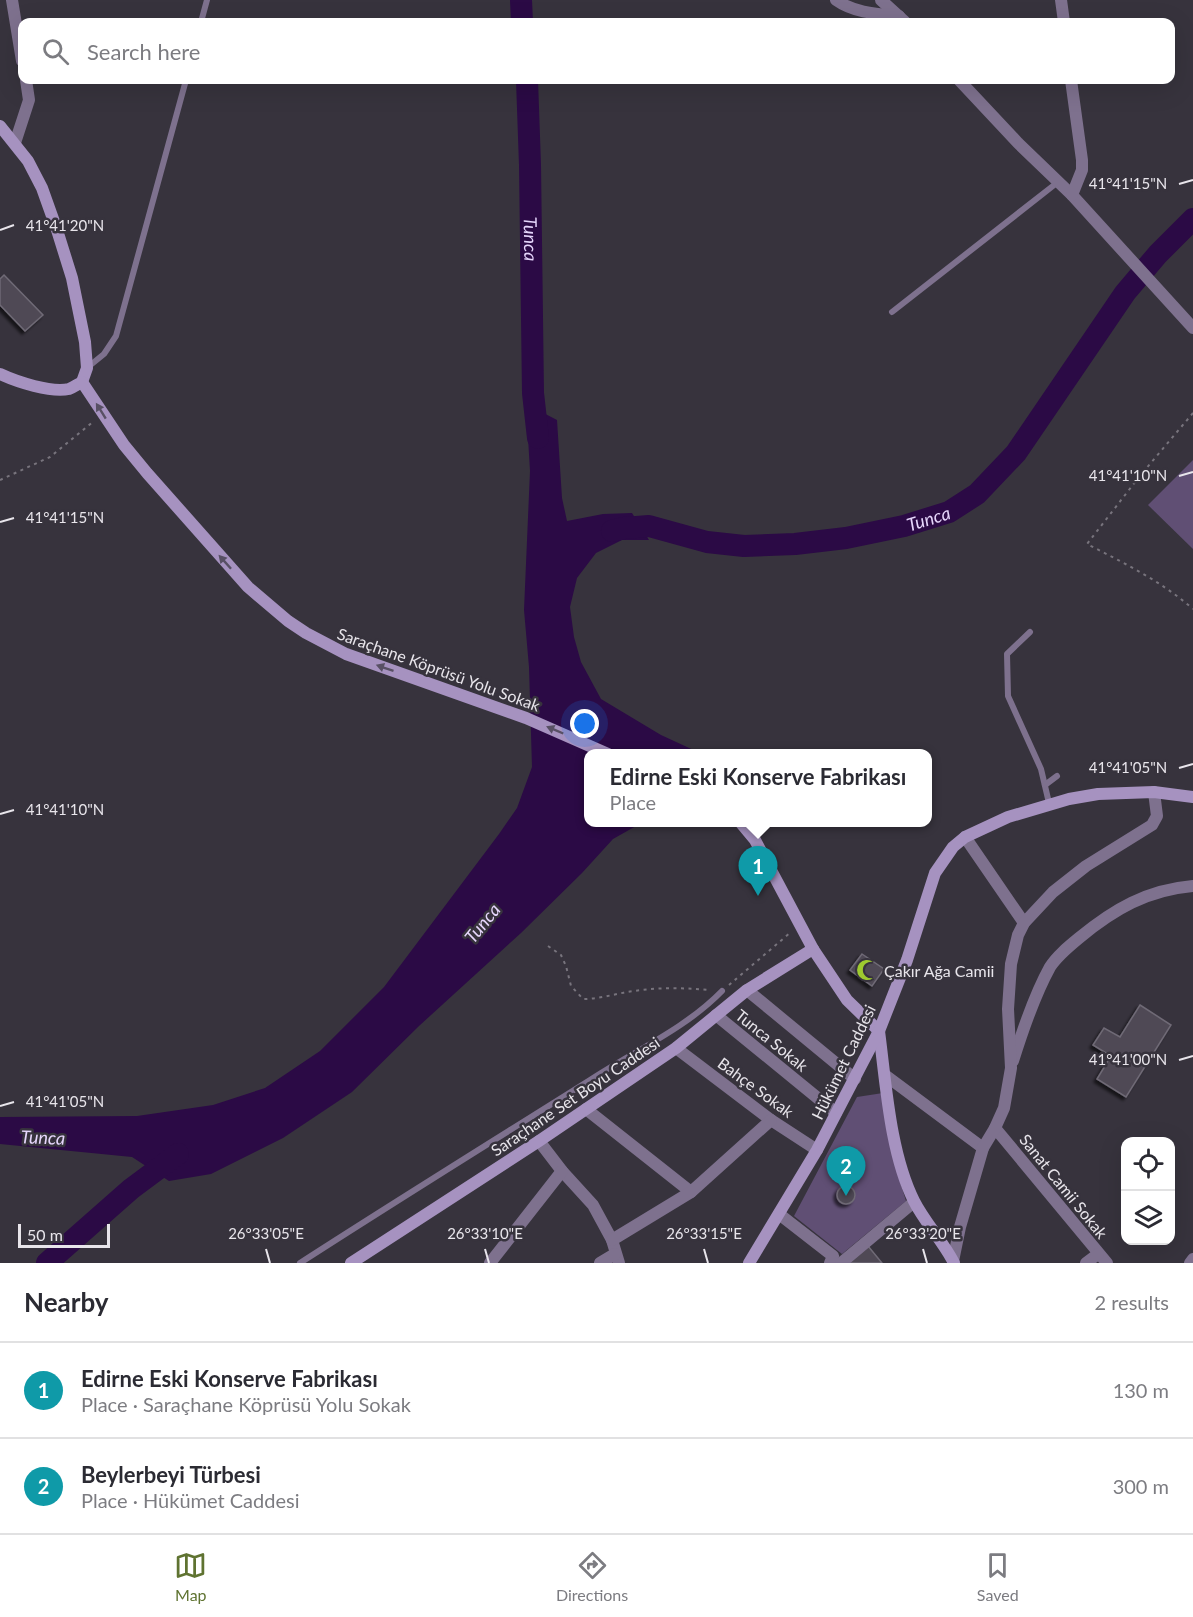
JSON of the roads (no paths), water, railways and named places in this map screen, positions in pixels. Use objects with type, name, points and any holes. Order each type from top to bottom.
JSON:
[{"type":"street","points":[[12,0],[18,37]]},
{"type":"street","points":[[836,0],[867,13],[896,18]]},
{"type":"street","points":[[881,0],[901,18]]},
{"type":"street","points":[[1061,0],[1063,18]]},
{"type":"street","points":[[15,143],[29,100],[27,84]]},
{"type":"street","points":[[963,84],[1018,143],[1072,195],[1193,328]]},
{"type":"street","points":[[1072,84],[1082,160],[1082,170],[1072,195]]},
{"type":"street","points":[[0,126],[28,161],[42,188],[72,278],[85,342],[87,368],[82,382],[69,389],[47,388],[13,380],[0,374]]},
{"type":"street","name":"Saraçhane Köprüsü Yolu Sokak","points":[[82,382],[124,446],[226,563],[266,604],[306,633],[369,663],[526,718],[599,749]]},
{"type":"street","points":[[1011,1068],[1008,1009],[1011,964],[1018,935],[1024,923],[1053,892],[1086,867],[1152,825],[1157,816],[1154,792]]},
{"type":"street","points":[[1024,923],[965,837],[1008,817],[1049,804],[1098,794],[1154,792],[1193,797]]},
{"type":"street","points":[[744,827],[755,840],[779,882],[813,949],[847,1000],[879,1031],[899,1160],[914,1202],[953,1262]]},
{"type":"street","name":"Hükümet Caddesi","points":[[749,1263],[817,1150],[855,1079],[879,1031],[907,960],[935,873],[953,847],[965,837]]},
{"type":"street","points":[[953,1262],[960,1227],[983,1148],[1004,1108],[1011,1068],[1024,1025],[1051,966],[1059,956],[1104,917],[1124,905],[1170,889],[1193,886]]},
{"type":"street","name":"Saraçhane Set Boyu Caddesi","points":[[351,1263],[539,1141],[676,1048],[747,990],[813,949]]},
{"type":"street","points":[[747,990],[855,1079]]},
{"type":"street","name":"Tunca Sokak","points":[[716,1015],[836,1113]]},
{"type":"street","name":"Bahçe Sokak","points":[[676,1048],[771,1120],[817,1150]]},
{"type":"street","points":[[885,1074],[983,1148]]},
{"type":"street","points":[[586,1109],[691,1192]]},
{"type":"street","points":[[612,1240],[691,1192],[771,1120]]},
{"type":"street","name":"Sanat Camii Sokak","points":[[995,1128],[1103,1258]]},
{"type":"street","points":[[539,1141],[593,1205],[612,1240],[617,1259],[600,1263]]},
{"type":"street","points":[[490,1263],[562,1171]]},
{"type":"street","points":[[841,1263],[914,1202]]},
{"type":"street","points":[[779,1214],[833,1256],[830,1263]]},
{"type":"street","points":[[1086,1263],[1103,1258]]},
{"type":"street","points":[[1190,1263],[1193,1259]]},
{"type":"lane","points":[[202,18],[207,0]]},
{"type":"lane","points":[[87,368],[104,354],[116,336],[185,84]]},
{"type":"lane","points":[[892,312],[1058,182]]},
{"type":"lane","points":[[1030,632],[1007,654],[1008,696],[1041,769],[1049,804]]},
{"type":"lane","points":[[1044,785],[1057,776]]},
{"type":"lane","points":[[300,1263],[592,1078],[673,1031],[712,1002],[722,991]]},
{"type":"water","points":[[526,404],[557,420],[562,498],[567,521],[603,514],[632,513],[649,540],[622,540],[596,553],[577,578],[570,607],[574,637],[581,662],[601,699],[661,735],[691,749],[584,749],[584,827],[634,827],[613,839],[521,933],[419,1026],[352,1092],[283,1138],[211,1174],[169,1181],[132,1157],[0,1144],[0,1117],[137,1116],[213,1105],[265,1088],[320,1051],[384,987],[517,808],[532,767],[529,667],[524,610],[530,471]]},
{"type":"waterway","name":"Tunca","points":[[521,0],[522,18]]},
{"type":"waterway","name":"Tunca","points":[[527,84],[533,393],[538,438]]},
{"type":"waterway","name":"Tunca","points":[[612,531],[649,526],[707,542],[744,546],[795,544],[846,538],[904,526],[949,512],[977,494],[1016,453],[1125,293],[1158,254],[1193,219]]},
{"type":"waterway","name":"Tunca","points":[[47,1263],[131,1189],[178,1154]]},
{"type":"place","name":"Edirne Eski Konserve Fabrikası","points":[[758,896]]},
{"type":"place","name":"Çakır Ağa Camii","points":[[867,970]]},
{"type":"place","name":"Beylerbeyi Türbesi","points":[[846,1196]]}]
